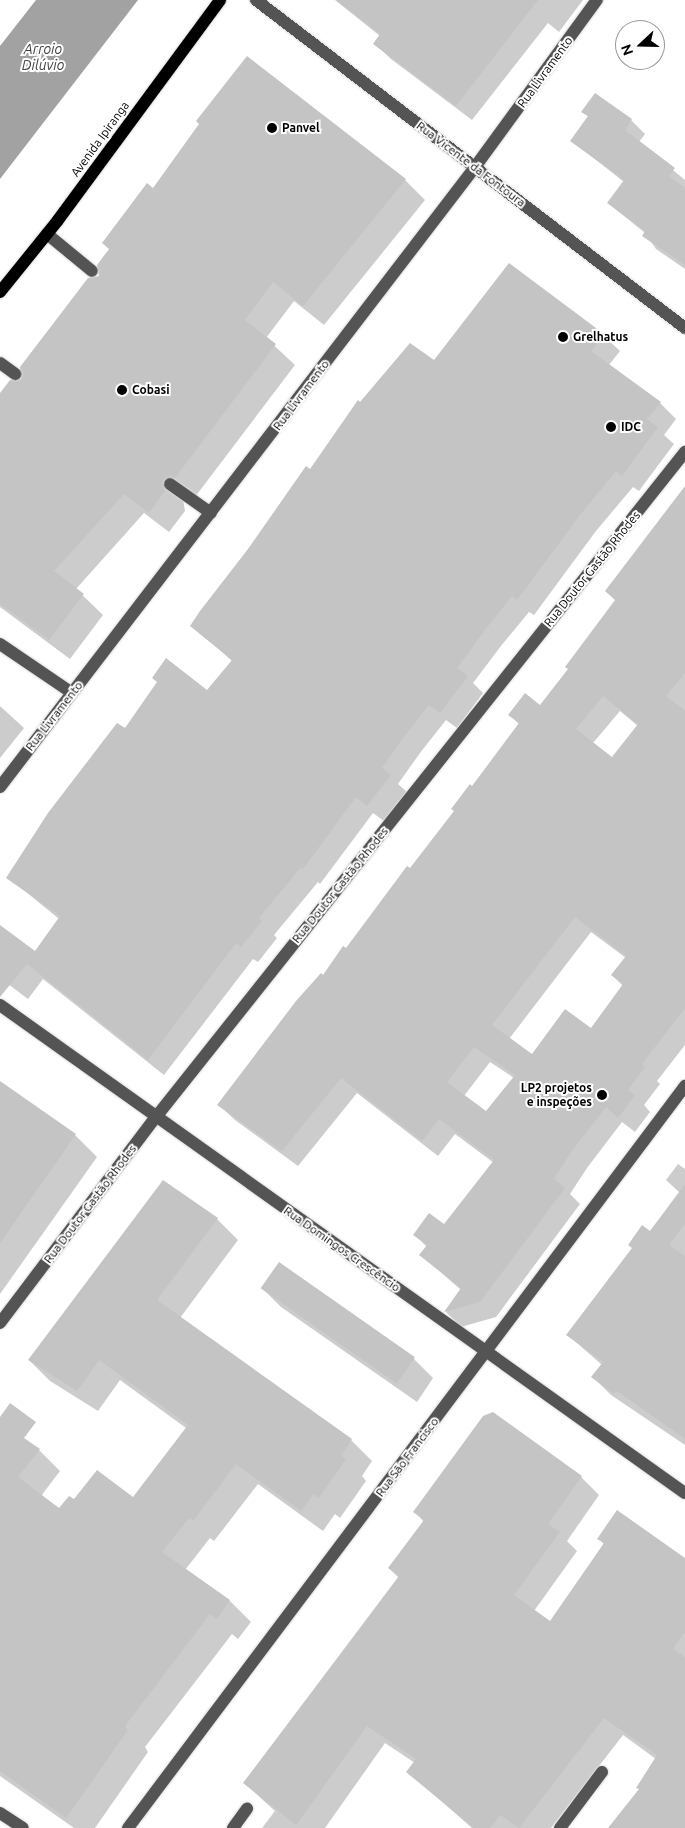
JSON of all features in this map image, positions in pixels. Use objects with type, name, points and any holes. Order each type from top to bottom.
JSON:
[{"type":"main road","name":"Avenida Ipiranga","points":[[0,292],[47,234],[220,0]]},
{"type":"street","name":"Rua Vicente da Fontoura","points":[[256,0],[685,328]]},
{"type":"street","name":"Rua Livramento","points":[[0,787],[475,168],[597,0]]},
{"type":"street","points":[[47,234],[92,271]]},
{"type":"street","points":[[0,363],[15,374]]},
{"type":"street","name":"Rua Doutor Gastão Rhodes","points":[[0,1323],[156,1117],[685,452]]},
{"type":"street","points":[[170,484],[211,513]]},
{"type":"street","points":[[0,644],[72,693]]},
{"type":"street","name":"Rua Domingos Crescêncio","points":[[0,1005],[685,1493]]},
{"type":"street","name":"Rua São Francisco","points":[[128,1828],[685,1086]]},
{"type":"street","points":[[560,1828],[602,1772]]},
{"type":"street","points":[[234,1828],[247,1809]]},
{"type":"street","points":[[0,1813],[23,1828]]},
{"type":"water","name":"Arroio Dilúvio","points":[[36,0],[138,0],[0,179],[0,46]]},
{"type":"building","points":[[336,0],[538,0],[456,106],[373,44],[380,34]]},
{"type":"building","points":[[247,56],[406,179],[303,306],[273,282],[245,320],[276,344],[175,478],[164,479],[165,491],[149,513],[124,494],[54,571],[84,594],[49,640],[0,604],[0,393],[10,380],[21,379],[20,367],[88,278],[99,276],[97,265],[109,249],[102,243],[147,183],[153,188],[199,124],[196,121]]},
{"type":"building","points":[[595,93],[632,119],[625,130],[675,168],[669,176],[685,188],[685,265],[642,236],[645,231],[607,203],[624,180],[570,141],[588,116],[581,112]]},
{"type":"building","points":[[509,263],[604,334],[591,351],[661,402],[647,419],[658,427],[622,476],[616,471],[580,515],[517,600],[512,596],[485,630],[457,668],[468,676],[440,713],[429,705],[404,737],[382,768],[391,775],[367,806],[356,797],[303,869],[301,867],[259,918],[262,921],[241,947],[236,943],[148,1060],[27,964],[0,997],[0,925],[35,951],[60,916],[6,878],[48,813],[117,723],[125,728],[157,682],[152,678],[166,658],[207,690],[232,660],[190,626],[200,611],[248,549],[306,466],[310,469],[358,400],[360,402],[410,343],[434,360]]},
{"type":"building","points":[[685,486],[685,673],[666,696],[685,711],[685,1008],[642,1064],[645,1067],[628,1090],[635,1095],[618,1118],[606,1107],[571,1152],[554,1179],[565,1188],[480,1302],[444,1312],[461,1288],[419,1255],[427,1245],[413,1235],[429,1213],[444,1224],[494,1160],[439,1119],[422,1141],[341,1078],[282,1151],[217,1105],[296,1001],[321,973],[323,975],[343,946],[346,948],[407,866],[410,868],[454,811],[451,809],[470,784],[472,786],[519,723],[508,715],[525,693],[540,705],[568,669],[565,667],[615,600],[605,591]],"holes":[[[603,696],[638,724],[612,757],[576,729]],[[575,917],[626,956],[611,975],[623,984],[591,1028],[565,1009],[532,1054],[492,1025]],[[474,1047],[515,1075],[486,1111],[447,1082]]]},
{"type":"building","points":[[0,1081],[76,1134],[0,1243]]},
{"type":"building","points":[[163,1180],[218,1218],[157,1300],[352,1439],[341,1456],[346,1459],[319,1498],[313,1494],[301,1511],[236,1464],[193,1521],[189,1518],[162,1552],[230,1600],[217,1619],[210,1614],[125,1726],[128,1730],[66,1818],[0,1771],[0,1417],[10,1403],[36,1422],[24,1438],[40,1449],[18,1477],[59,1508],[69,1496],[74,1499],[97,1470],[133,1497],[188,1425],[99,1360],[77,1391],[28,1360]]},
{"type":"building","points":[[685,1184],[685,1223],[669,1245],[685,1256],[685,1439],[617,1391],[614,1394],[591,1377],[603,1362],[566,1335],[632,1248],[628,1245],[642,1225],[650,1231]]},
{"type":"building","points":[[279,1262],[415,1357],[397,1383],[261,1288]]},
{"type":"building","points":[[493,1412],[582,1476],[548,1524],[560,1532],[514,1595],[550,1621],[604,1543],[597,1539],[617,1510],[685,1558],[685,1632],[673,1649],[685,1657],[685,1828],[608,1828],[639,1789],[636,1788],[657,1755],[604,1718],[519,1828],[500,1815],[490,1828],[474,1828],[406,1772],[416,1759],[367,1726],[296,1825],[243,1783],[399,1576],[388,1568],[424,1520],[413,1512],[483,1416]]},
{"type":"place","name":"Panvel","points":[[272,128]]},
{"type":"place","name":"Grelhatus","points":[[563,337]]},
{"type":"place","name":"Cobasi","points":[[122,390]]},
{"type":"place","name":"IDC","points":[[611,427]]},
{"type":"place","name":"LP2 projetos e inspeções","points":[[602,1095]]}]
